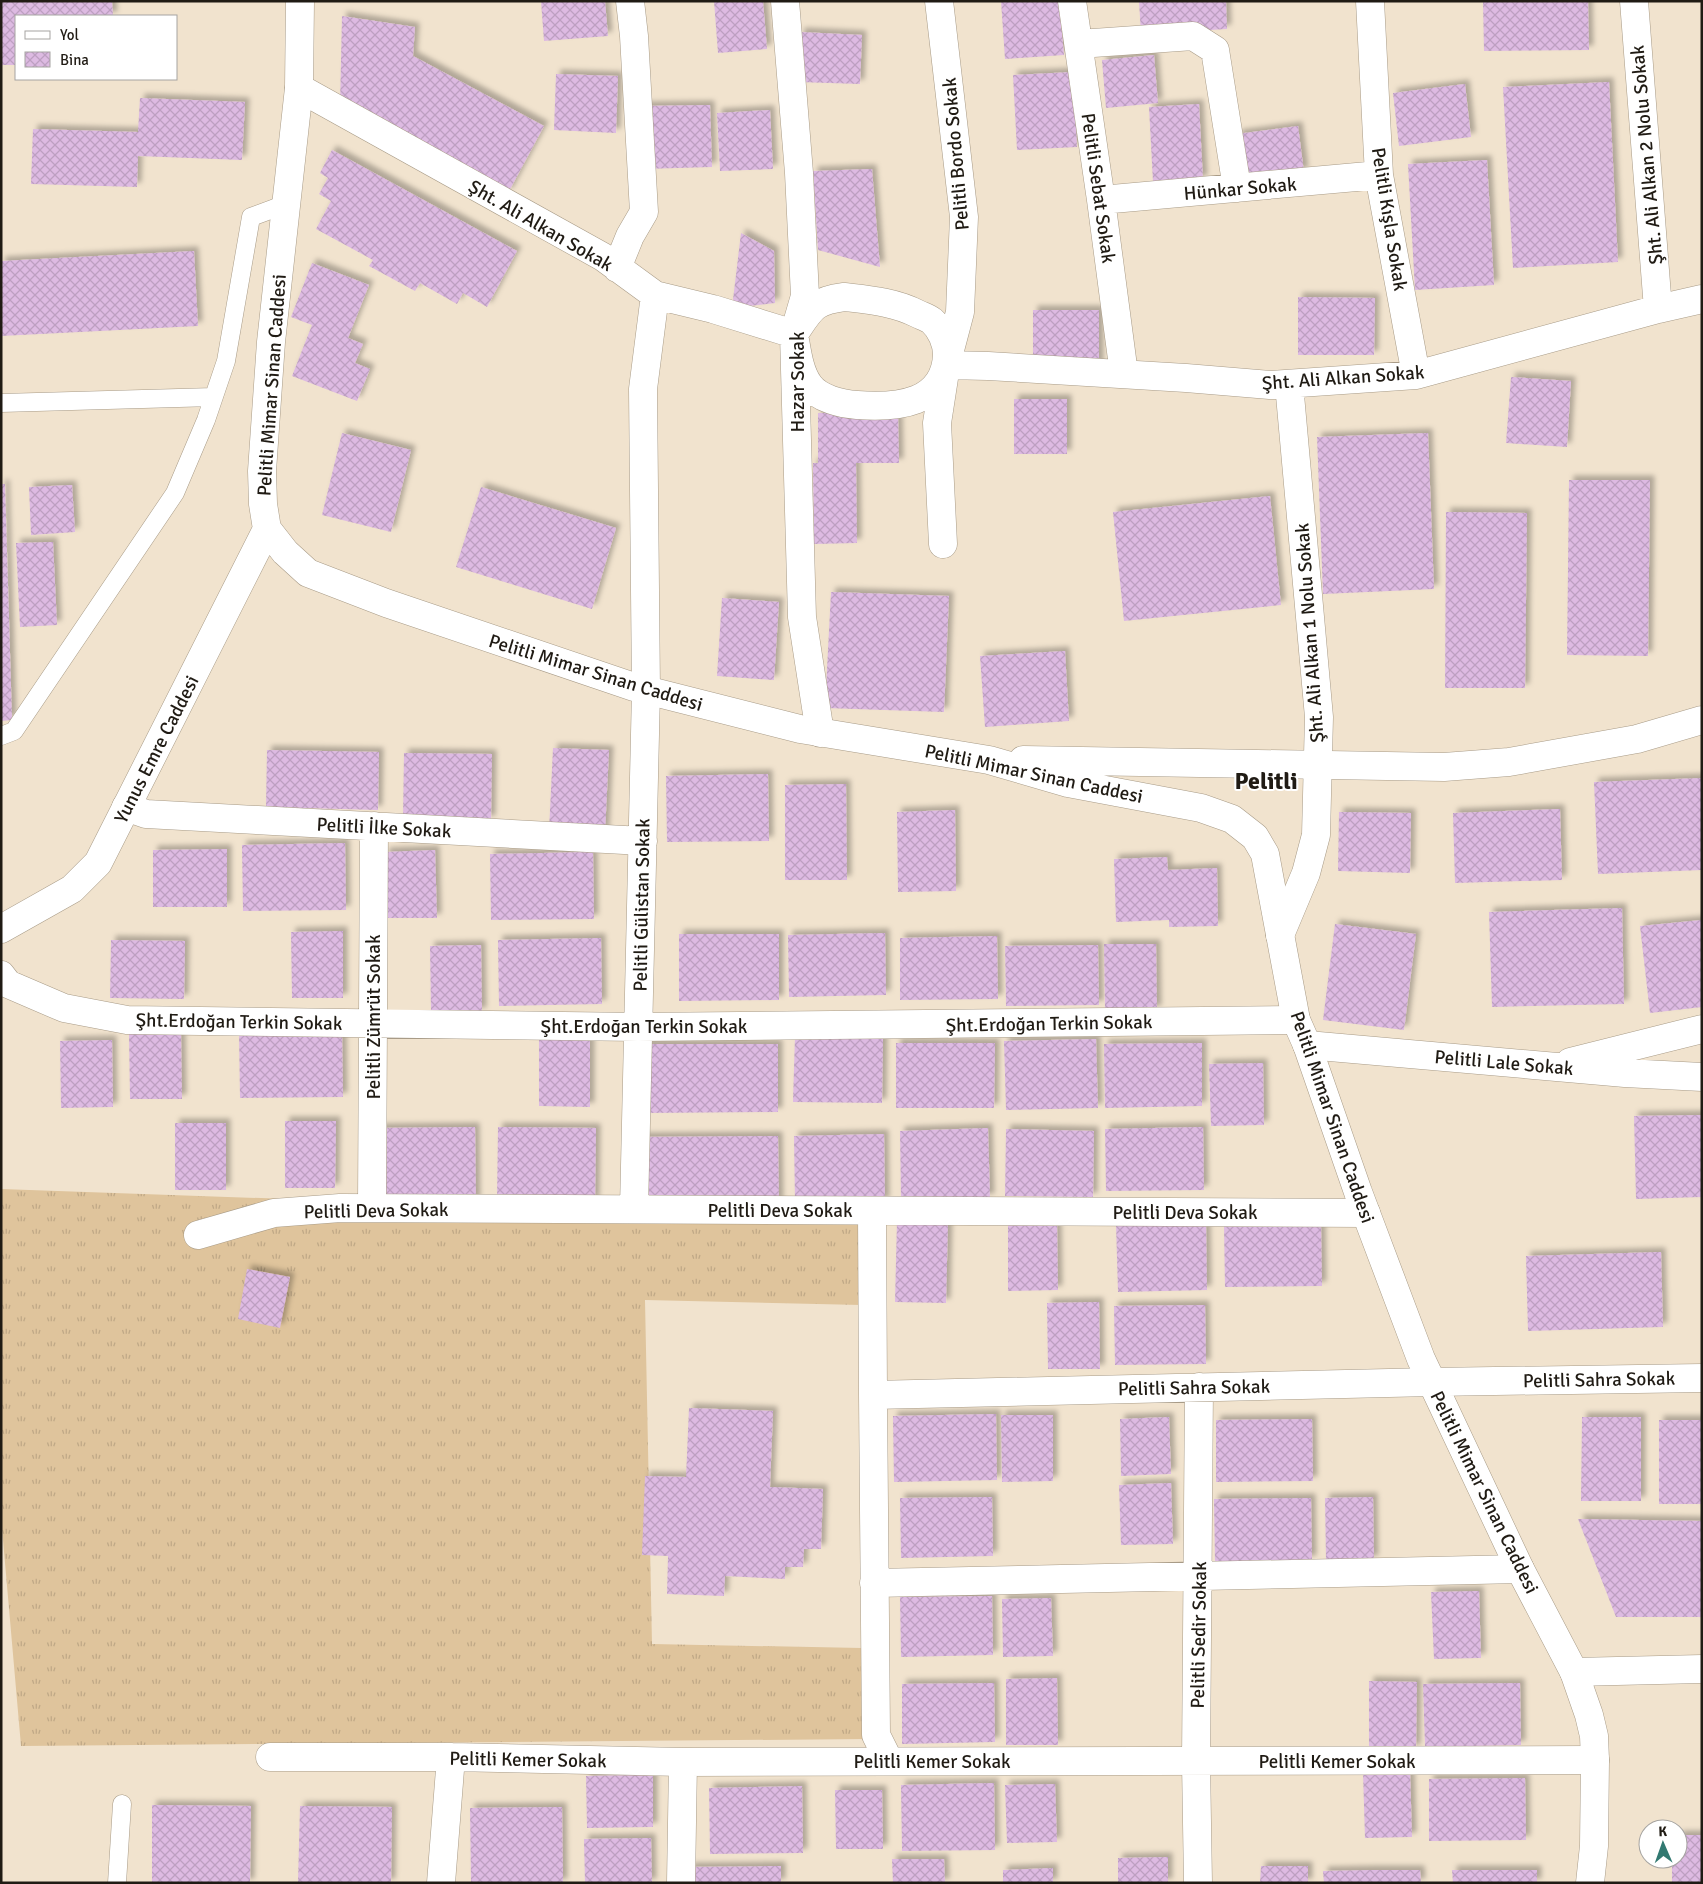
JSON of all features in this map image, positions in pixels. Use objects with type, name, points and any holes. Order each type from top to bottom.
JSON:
[{"type":"street","name":"Pelitli Mimar Sinan Caddesi","points":[[300,1],[299,88],[271,342],[262,471],[263,504],[267,529],[285,552],[308,573],[456,628],[646,691],[820,733],[989,760],[1068,783],[1200,808],[1232,819],[1255,837],[1265,854],[1296,1020],[1307,1045],[1366,1213],[1421,1359],[1520,1569],[1574,1672],[1589,1715],[1594,1736],[1595,1760],[1594,1846],[1590,1883]]},
{"type":"street","points":[[617,268],[630,236],[644,212],[634,36],[630,1]]},
{"type":"street","name":"Hazar Sokak","points":[[785,1],[799,173],[805,296],[794,334],[802,617],[820,733]]},
{"type":"street","name":"Pelitli Bordo Sokak","points":[[939,1],[964,217],[960,312],[946,365],[937,423],[943,544]]},
{"type":"street","name":"Pelitli Sebat Sokak","points":[[1072,1],[1124,374]]},
{"type":"street","name":"Pelitli Kışla Sokak","points":[[1370,1],[1379,176],[1416,375]]},
{"type":"street","name":"Şht. Ali Alkan 2 Nolu Sokak","points":[[1634,1],[1658,309]]},
{"type":"street","points":[[1079,44],[1192,36],[1215,50],[1237,188]]},
{"type":"street","name":"Şht. Ali Alkan Sokak","points":[[299,88],[603,257],[655,295],[713,309],[794,334]]},
{"type":"street","name":"Hünkar Sokak","points":[[1101,200],[1379,176]]},
{"type":"street","name":"Pelitli Gülistan Sokak","points":[[634,1209],[646,691],[644,389],[655,295]]},
{"type":"street","points":[[844,297],[892,303],[932,321],[941,332],[947,346],[946,365],[942,380],[931,391],[911,403],[882,407],[842,404],[820,394],[810,386],[798,358],[794,334],[816,304],[830,299],[844,297]]},
{"type":"street","name":"Şht. Ali Alkan Sokak","points":[[946,365],[1124,374],[1270,385],[1416,375],[1658,309],[1702,300]]},
{"type":"street","name":"Şht. Ali Alkan 1 Nolu Sokak","points":[[1280,935],[1306,873],[1316,835],[1319,717],[1289,384]]},
{"type":"street","name":"Yunus Emre Caddesi","points":[[1,929],[72,889],[98,863],[267,529]]},
{"type":"street","points":[[989,760],[1444,767],[1509,762],[1637,739],[1702,720]]},
{"type":"street","name":"Pelitli İlke Sokak","points":[[126,807],[146,814],[642,841]]},
{"type":"street","name":"Pelitli Zümrüt Sokak","points":[[372,1208],[374,826]]},
{"type":"street","name":"Şht.Erdoğan Terkin Sokak","points":[[1,975],[8,984],[64,1008],[127,1020],[638,1027],[1296,1020]]},
{"type":"street","points":[[1551,1066],[1702,1029]]},
{"type":"street","name":"Pelitli Lale Sokak","points":[[1307,1045],[1702,1078]]},
{"type":"street","name":"Pelitli Deva Sokak","points":[[198,1234],[274,1213],[340,1208],[1366,1213]]},
{"type":"street","points":[[872,1211],[876,1735],[889,1761]]},
{"type":"street","name":"Pelitli Sahra Sokak","points":[[873,1395],[1432,1382],[1702,1378]]},
{"type":"street","name":"Pelitli Sedir Sokak","points":[[1198,1883],[1196,1762],[1199,1387]]},
{"type":"street","points":[[874,1582],[1520,1569]]},
{"type":"street","points":[[1574,1672],[1702,1669]]},
{"type":"street","name":"Pelitli Kemer Sokak","points":[[270,1757],[451,1757],[683,1762],[1595,1760]]},
{"type":"street","points":[[441,1883],[451,1757]]},
{"type":"street","points":[[681,1883],[683,1762]]},
{"type":"lane","points":[[1,736],[14,730],[175,493],[206,420],[226,361],[251,217],[286,204]]},
{"type":"lane","points":[[1,403],[214,397]]},
{"type":"lane","points":[[117,1883],[122,1804]]},
{"type":"green space","points":[[1,1189],[862,1219],[861,1305],[645,1300],[652,1644],[862,1648],[870,1739],[21,1746],[1,1517]]},
{"type":"building","points":[[1,1],[112,1],[113,15],[15,15],[15,65],[1,65]]},
{"type":"building","points":[[541,1],[605,1],[608,36],[544,41]]},
{"type":"building","points":[[714,1],[763,1],[767,49],[718,53]]},
{"type":"building","points":[[1001,1],[1059,1],[1064,55],[1005,59]]},
{"type":"building","points":[[1139,1],[1226,1],[1227,29],[1141,34]]},
{"type":"building","points":[[1483,1],[1588,1],[1589,50],[1484,51]]},
{"type":"building","points":[[342,16],[415,27],[413,56],[544,126],[508,193],[340,105]]},
{"type":"building","points":[[800,32],[862,35],[860,84],[798,82]]},
{"type":"building","points":[[1154,55],[1158,103],[1106,108],[1102,60]]},
{"type":"building","points":[[1073,72],[1077,147],[1017,150],[1013,75]]},
{"type":"building","points":[[556,74],[618,76],[616,133],[554,130]]},
{"type":"building","points":[[1609,82],[1618,262],[1513,268],[1503,87]]},
{"type":"building","points":[[1465,84],[1471,137],[1399,146],[1393,93]]},
{"type":"building","points":[[140,98],[245,102],[242,160],[138,156],[137,187],[31,184],[33,129],[138,132]]},
{"type":"building","points":[[1199,104],[1203,180],[1153,182],[1149,107]]},
{"type":"building","points":[[710,105],[712,167],[644,169],[643,106]]},
{"type":"building","points":[[770,110],[773,169],[720,171],[717,113]]},
{"type":"building","points":[[1298,126],[1304,172],[1242,180],[1237,134]]},
{"type":"building","points":[[332,150],[517,251],[487,307],[463,293],[457,304],[420,283],[415,291],[369,266],[373,260],[316,229],[331,201],[319,194],[328,178],[320,173]]},
{"type":"building","points":[[1487,160],[1494,285],[1415,290],[1408,164]]},
{"type":"building","points":[[872,169],[880,267],[818,250],[813,171]]},
{"type":"building","points":[[741,233],[774,251],[775,303],[732,308]]},
{"type":"building","points":[[194,251],[198,326],[1,336],[1,261]]},
{"type":"building","points":[[312,263],[369,285],[348,338],[363,344],[355,363],[370,369],[357,401],[292,376],[312,325],[291,317]]},
{"type":"building","points":[[1298,297],[1375,298],[1374,355],[1298,355]]},
{"type":"building","points":[[1033,310],[1099,310],[1099,367],[1033,366]]},
{"type":"building","points":[[1511,377],[1571,381],[1567,447],[1506,443]]},
{"type":"building","points":[[1014,399],[1067,399],[1067,454],[1014,454]]},
{"type":"building","points":[[818,413],[898,413],[899,463],[856,463],[857,543],[814,544],[813,463],[818,463]]},
{"type":"building","points":[[342,433],[411,450],[391,532],[322,515]]},
{"type":"building","points":[[1428,433],[1434,589],[1323,594],[1317,437]]},
{"type":"building","points":[[1569,480],[1650,480],[1648,656],[1567,655]]},
{"type":"building","points":[[1,484],[5,484],[12,720],[1,721]]},
{"type":"building","points":[[72,485],[75,532],[31,535],[29,487]]},
{"type":"building","points":[[481,487],[616,528],[592,609],[456,567]]},
{"type":"building","points":[[1270,496],[1281,605],[1124,621],[1113,512]]},
{"type":"building","points":[[1446,512],[1527,513],[1525,688],[1445,688]]},
{"type":"building","points":[[53,542],[57,625],[20,627],[16,543]]},
{"type":"building","points":[[831,592],[949,596],[944,712],[825,708]]},
{"type":"building","points":[[722,598],[779,602],[774,680],[717,676]]},
{"type":"building","points":[[1065,651],[1069,721],[985,727],[980,656]]},
{"type":"building","points":[[553,748],[609,750],[605,833],[549,831]]},
{"type":"building","points":[[267,750],[379,752],[378,810],[266,807]]},
{"type":"building","points":[[404,753],[492,754],[491,820],[403,819]]},
{"type":"building","points":[[768,774],[769,841],[667,842],[666,776]]},
{"type":"building","points":[[1702,778],[1702,870],[1598,874],[1594,782]]},
{"type":"building","points":[[846,784],[847,880],[785,880],[785,785]]},
{"type":"building","points":[[1560,809],[1562,880],[1455,883],[1453,813]]},
{"type":"building","points":[[955,810],[956,891],[898,892],[897,812]]},
{"type":"building","points":[[1339,812],[1411,813],[1410,873],[1338,871]]},
{"type":"building","points":[[345,843],[346,910],[243,911],[242,845]]},
{"type":"building","points":[[227,849],[227,907],[153,907],[153,850]]},
{"type":"building","points":[[435,850],[437,918],[386,918],[385,852]]},
{"type":"building","points":[[593,852],[594,919],[491,920],[490,854]]},
{"type":"building","points":[[1167,857],[1168,870],[1217,868],[1218,926],[1169,927],[1169,920],[1116,922],[1114,859]]},
{"type":"building","points":[[1622,908],[1624,1004],[1492,1007],[1489,912]]},
{"type":"building","points":[[1702,920],[1702,1007],[1650,1013],[1640,926]]},
{"type":"building","points":[[1335,924],[1416,934],[1404,1030],[1323,1020]]},
{"type":"building","points":[[343,931],[343,998],[292,998],[291,932]]},
{"type":"building","points":[[885,933],[886,995],[789,997],[788,935]]},
{"type":"building","points":[[679,934],[779,934],[779,1000],[679,1001]]},
{"type":"building","points":[[997,936],[998,999],[900,1000],[900,938]]},
{"type":"building","points":[[601,938],[602,1004],[499,1006],[498,940]]},
{"type":"building","points":[[111,940],[185,941],[184,999],[110,998]]},
{"type":"building","points":[[1104,944],[1156,944],[1157,1010],[1105,1010]]},
{"type":"building","points":[[481,945],[482,1012],[431,1013],[430,946]]},
{"type":"building","points":[[1098,945],[1099,1005],[1006,1006],[1005,946]]},
{"type":"building","points":[[342,1031],[343,1097],[240,1098],[239,1032]]},
{"type":"building","points":[[129,1033],[181,1033],[182,1099],[130,1099]]},
{"type":"building","points":[[795,1036],[883,1037],[882,1103],[793,1102]]},
{"type":"building","points":[[1096,1039],[1098,1108],[1006,1110],[1004,1041]]},
{"type":"building","points":[[112,1040],[113,1107],[61,1108],[60,1041]]},
{"type":"building","points":[[539,1040],[590,1040],[590,1107],[539,1106]]},
{"type":"building","points":[[896,1043],[995,1043],[994,1108],[896,1108]]},
{"type":"building","points":[[1202,1043],[1202,1106],[1105,1108],[1104,1044]]},
{"type":"building","points":[[644,1044],[778,1044],[778,1112],[644,1113]]},
{"type":"building","points":[[1263,1063],[1264,1125],[1211,1126],[1209,1064]]},
{"type":"building","points":[[1702,1115],[1702,1197],[1636,1199],[1634,1116]]},
{"type":"building","points":[[285,1121],[336,1121],[335,1188],[285,1188]]},
{"type":"building","points":[[175,1123],[226,1123],[226,1190],[175,1190]]},
{"type":"building","points":[[475,1127],[476,1205],[376,1206],[375,1128]]},
{"type":"building","points":[[498,1127],[596,1128],[595,1202],[497,1200]]},
{"type":"building","points":[[1203,1127],[1204,1190],[1106,1191],[1105,1129]]},
{"type":"building","points":[[988,1128],[990,1198],[901,1200],[900,1131]]},
{"type":"building","points":[[1006,1129],[1094,1131],[1093,1197],[1005,1196]]},
{"type":"building","points":[[884,1134],[885,1202],[795,1203],[794,1136]]},
{"type":"building","points":[[778,1136],[779,1204],[637,1206],[636,1137]]},
{"type":"building","points":[[897,1220],[948,1221],[946,1303],[895,1302]]},
{"type":"building","points":[[1008,1222],[1057,1222],[1058,1290],[1008,1291]]},
{"type":"building","points":[[1206,1223],[1207,1290],[1118,1292],[1116,1224]]},
{"type":"building","points":[[1321,1223],[1322,1286],[1225,1287],[1224,1225]]},
{"type":"building","points":[[1661,1252],[1663,1327],[1528,1331],[1526,1256]]},
{"type":"building","points":[[247,1269],[290,1277],[280,1328],[238,1319]]},
{"type":"building","points":[[1099,1302],[1100,1369],[1048,1369],[1047,1303]]},
{"type":"building","points":[[1205,1305],[1206,1364],[1115,1365],[1114,1306]]},
{"type":"building","points":[[689,1408],[773,1411],[770,1487],[823,1489],[821,1549],[804,1549],[803,1567],[785,1567],[785,1579],[725,1576],[724,1596],[667,1594],[668,1556],[642,1555],[645,1476],[686,1477]]},
{"type":"building","points":[[996,1414],[997,1480],[894,1482],[893,1416]]},
{"type":"building","points":[[1001,1415],[1053,1415],[1053,1481],[1002,1482]]},
{"type":"building","points":[[1169,1417],[1171,1474],[1121,1476],[1120,1419]]},
{"type":"building","points":[[1582,1417],[1641,1417],[1641,1501],[1581,1501]]},
{"type":"building","points":[[1312,1419],[1313,1481],[1216,1482],[1216,1420]]},
{"type":"building","points":[[1659,1420],[1702,1420],[1702,1504],[1659,1504]]},
{"type":"building","points":[[1171,1483],[1173,1544],[1121,1545],[1119,1485]]},
{"type":"building","points":[[992,1497],[993,1556],[901,1558],[900,1498]]},
{"type":"building","points":[[1373,1497],[1374,1560],[1326,1560],[1325,1498]]},
{"type":"building","points":[[1311,1498],[1312,1560],[1215,1562],[1214,1499]]},
{"type":"building","points":[[1578,1519],[1702,1521],[1702,1617],[1616,1617]]},
{"type":"building","points":[[1479,1591],[1481,1658],[1434,1659],[1431,1592]]},
{"type":"building","points":[[992,1596],[993,1655],[901,1657],[900,1597]]},
{"type":"building","points":[[1051,1598],[1053,1656],[1003,1657],[1002,1599]]},
{"type":"building","points":[[1057,1678],[1058,1745],[1006,1745],[1006,1679]]},
{"type":"building","points":[[1369,1681],[1417,1682],[1416,1749],[1369,1748]]},
{"type":"building","points":[[994,1683],[995,1742],[902,1744],[902,1684]]},
{"type":"building","points":[[1520,1683],[1521,1745],[1425,1747],[1423,1684]]},
{"type":"building","points":[[1410,1770],[1412,1837],[1365,1838],[1363,1772]]},
{"type":"building","points":[[653,1775],[653,1827],[587,1828],[586,1776]]},
{"type":"building","points":[[1525,1778],[1526,1840],[1429,1841],[1429,1779]]},
{"type":"building","points":[[994,1783],[995,1850],[902,1851],[901,1785]]},
{"type":"building","points":[[1055,1784],[1057,1842],[1007,1843],[1005,1785]]},
{"type":"building","points":[[802,1786],[803,1853],[710,1854],[709,1788]]},
{"type":"building","points":[[835,1790],[882,1790],[883,1849],[836,1849]]},
{"type":"building","points":[[152,1805],[251,1806],[250,1883],[152,1883]]},
{"type":"building","points":[[300,1806],[392,1807],[391,1883],[298,1883]]},
{"type":"building","points":[[562,1807],[563,1883],[471,1883],[470,1808]]},
{"type":"building","points":[[1688,1835],[1702,1835],[1702,1883],[1672,1883],[1672,1869],[1688,1869]]},
{"type":"building","points":[[651,1838],[652,1883],[585,1883],[584,1839]]},
{"type":"building","points":[[1168,1857],[1168,1883],[1118,1883],[1118,1858]]},
{"type":"building","points":[[892,1859],[944,1859],[945,1883],[893,1883]]},
{"type":"building","points":[[781,1866],[781,1883],[689,1883],[688,1867]]},
{"type":"building","points":[[1261,1866],[1308,1866],[1308,1883],[1260,1883]]},
{"type":"building","points":[[1053,1868],[1053,1883],[1003,1883],[1003,1870]]},
{"type":"building","points":[[1420,1870],[1421,1883],[1324,1883],[1323,1871]]},
{"type":"building","points":[[1452,1870],[1537,1870],[1537,1883],[1453,1883]]},
{"type":"district","name":"Pelitli","points":[[1266,781]]}]
